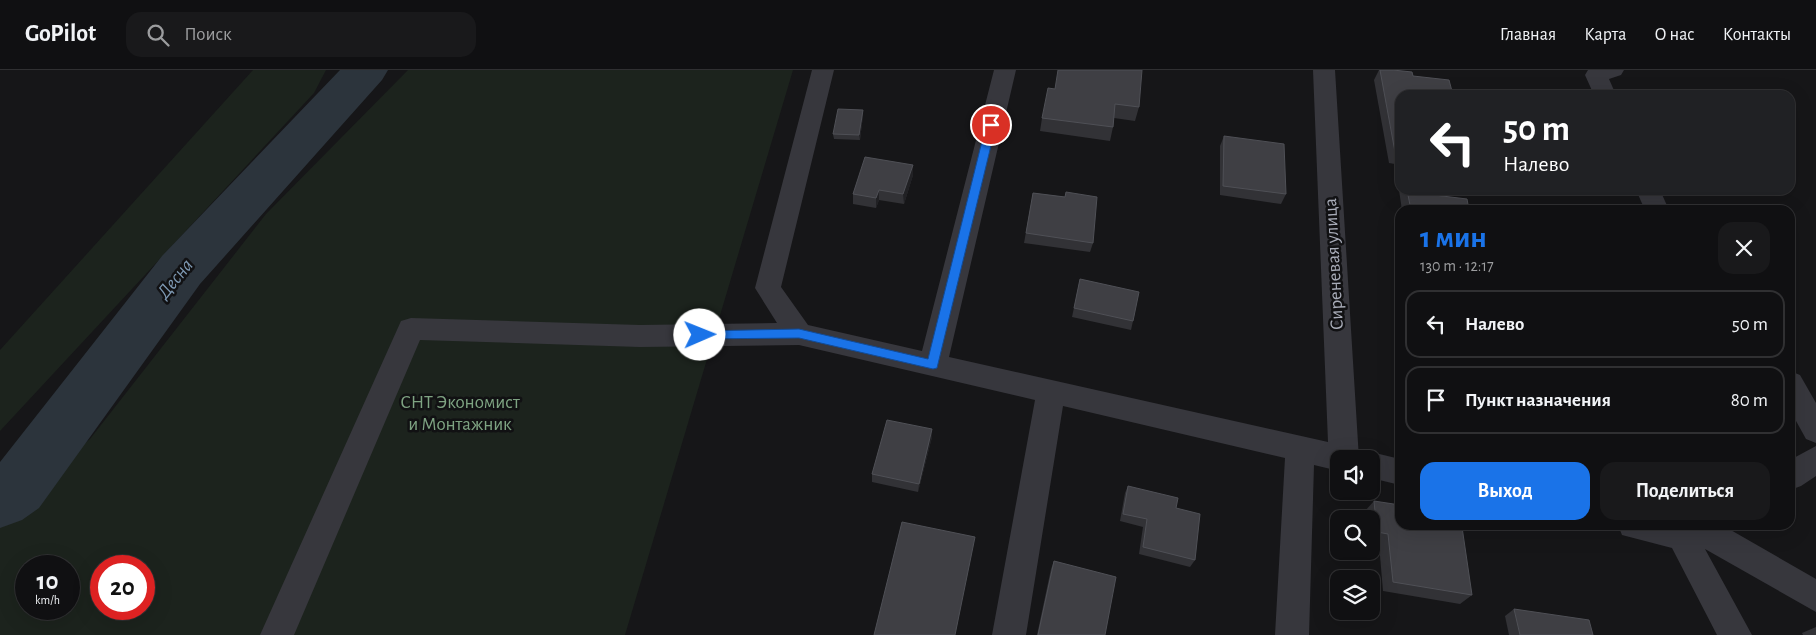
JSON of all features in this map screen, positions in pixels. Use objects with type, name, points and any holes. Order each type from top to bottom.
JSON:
[{"type":"street","points":[[799,334],[768,288],[823,70]]},
{"type":"street","points":[[933,364],[1005,70]]},
{"type":"street","name":"Сиреневая улица","points":[[1324,70],[1344,450]]},
{"type":"street","points":[[1603,90],[1596,75],[1613,70]]},
{"type":"street","points":[[277,635],[411,329],[640,336],[799,334],[1330,456]]},
{"type":"street","points":[[1009,635],[1051,391]]},
{"type":"street","points":[[1795,392],[1816,430]]},
{"type":"street","points":[[1292,635],[1300,449]]},
{"type":"street","points":[[1795,474],[1816,459]]},
{"type":"street","points":[[1380,467],[1395,471]]},
{"type":"street","points":[[1684,530],[1705,532],[1816,596]]},
{"type":"street","points":[[1705,532],[1736,635]]},
{"type":"green space","points":[[253,70],[326,70],[314,93],[0,431],[0,350]]},
{"type":"green space","name":"СНТ Экономист и Монтажник","points":[[408,70],[793,70],[625,635],[0,635],[0,511],[90,439],[266,214]]},
{"type":"building","points":[[1058,70],[1142,70],[1139,107],[1115,104],[1113,127],[1042,118],[1048,88],[1055,89]]},
{"type":"building","points":[[1380,70],[1412,72],[1413,76],[1449,80],[1452,90],[1395,90],[1395,152]]},
{"type":"building","points":[[838,109],[863,110],[859,135],[833,134]]},
{"type":"building","points":[[1224,136],[1284,144],[1286,194],[1223,186]]},
{"type":"building","points":[[865,157],[913,165],[903,194],[879,190],[876,198],[853,194]]},
{"type":"building","points":[[1066,192],[1097,197],[1093,243],[1026,233],[1033,193],[1065,197]]},
{"type":"building","points":[[1408,195],[1434,195],[1467,199],[1468,205],[1410,205]]},
{"type":"building","points":[[1080,279],[1139,292],[1133,321],[1074,308]]},
{"type":"building","points":[[887,420],[932,429],[919,484],[872,474]]},
{"type":"building","points":[[1128,486],[1178,498],[1176,508],[1200,514],[1195,560],[1143,547],[1147,519],[1123,514]]},
{"type":"building","points":[[1374,501],[1395,504],[1395,530],[1462,530],[1472,595],[1393,582],[1388,534],[1380,533],[1380,510],[1375,510]]},
{"type":"building","points":[[902,522],[975,537],[955,635],[874,635]]},
{"type":"building","points":[[1054,561],[1116,577],[1105,635],[1038,635]]},
{"type":"building","points":[[1514,609],[1589,620],[1593,635],[1520,635]]},
{"type":"waterway","name":"Десна","points":[[0,500],[17,488],[181,270],[366,70]]},
{"type":"route","points":[[700,335],[799,334],[933,364],[991,125]]}]
